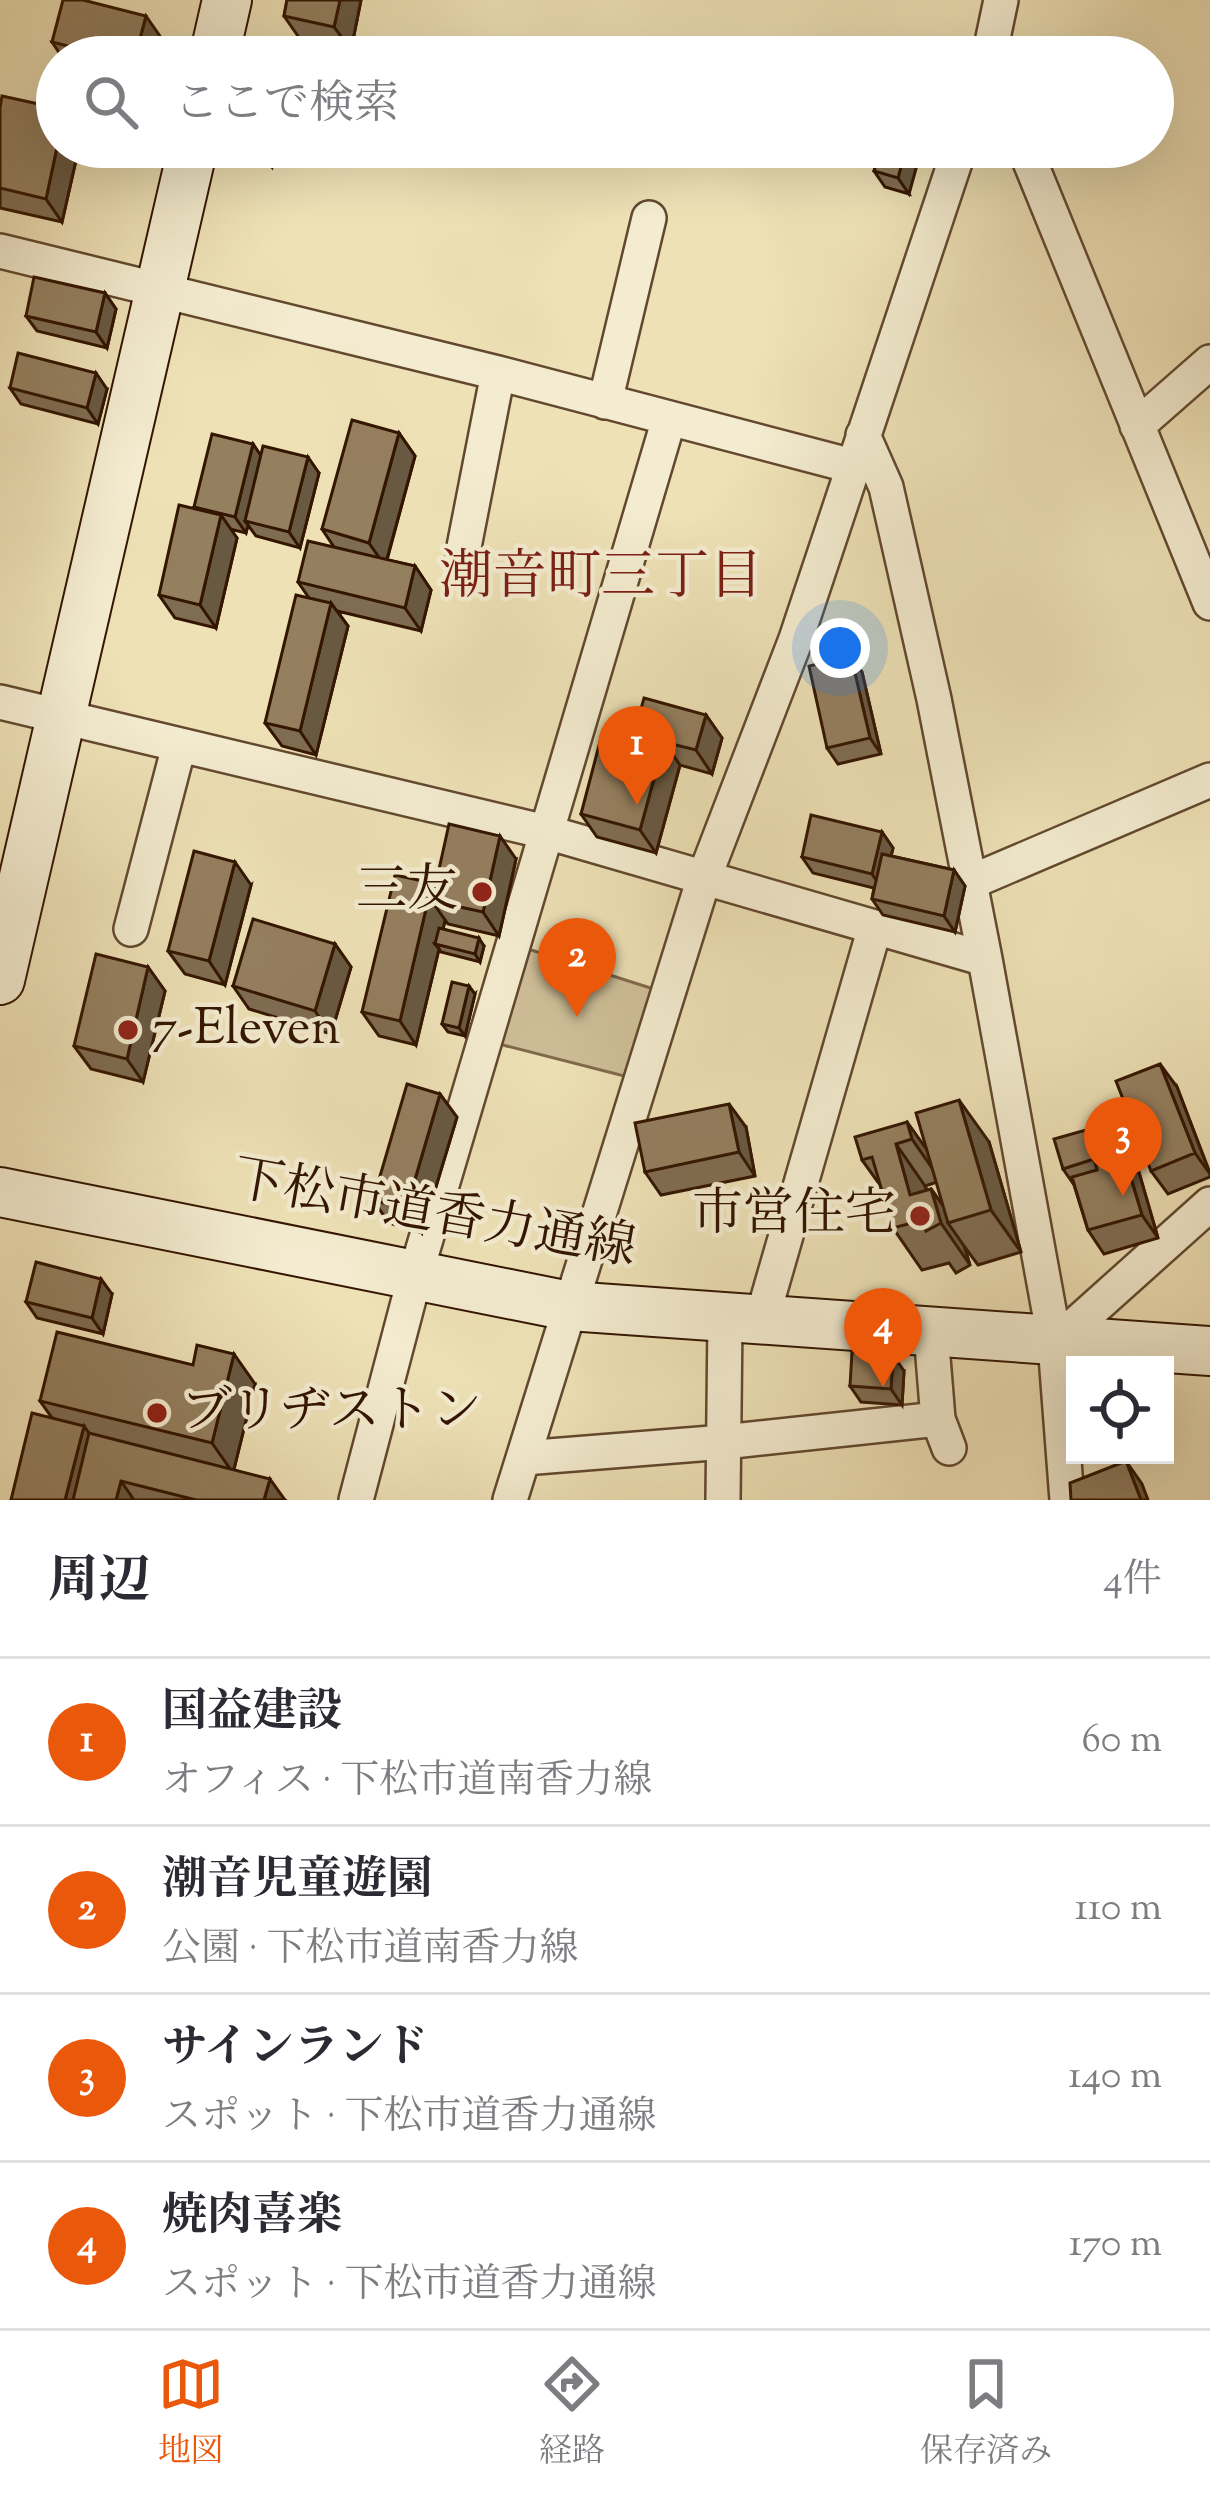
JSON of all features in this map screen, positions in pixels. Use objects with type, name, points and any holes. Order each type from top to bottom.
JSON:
[{"type":"street","points":[[219,36],[227,0]]},
{"type":"street","points":[[993,36],[1001,0]]},
{"type":"street","points":[[0,980],[188,168]]},
{"type":"street","points":[[510,1500],[704,878],[796,639],[953,168]]},
{"type":"street","points":[[1033,168],[1137,426],[1203,569],[1210,603]]},
{"type":"street","points":[[604,402],[649,218]]},
{"type":"street","points":[[0,251],[669,419],[858,450],[886,487],[986,959],[1055,1342],[1067,1500]]},
{"type":"street","points":[[1137,426],[1210,362]]},
{"type":"street","points":[[463,552],[498,373]]},
{"type":"street","points":[[356,1500],[416,1276],[669,419]]},
{"type":"street","points":[[0,702],[550,833],[986,959]]},
{"type":"street","points":[[131,929],[179,746]]},
{"type":"street","points":[[970,882],[1210,780]]},
{"type":"street","points":[[723,1500],[724,1442],[743,1320],[875,927]]},
{"type":"street","name":"下松市道香力通線","points":[[0,1192],[569,1306],[1210,1351]]},
{"type":"street","points":[[1055,1342],[1210,1204]]},
{"type":"street","points":[[524,1458],[724,1442],[944,1433],[931,1333]]},
{"type":"shaded area","points":[[528,949],[660,991],[628,1077],[495,1043]]},
{"type":"building","points":[[63,0],[83,0],[146,16],[141,36],[54,36]]},
{"type":"building","points":[[287,0],[340,0],[334,27],[284,16]]},
{"type":"building","points":[[2,96],[36,103],[36,168],[53,168],[46,199],[0,188]]},
{"type":"building","points":[[875,168],[901,168],[898,178]]},
{"type":"building","points":[[34,277],[105,293],[96,332],[26,316]]},
{"type":"building","points":[[18,353],[96,373],[87,408],[10,388]]},
{"type":"building","points":[[352,420],[399,433],[369,543],[322,529]]},
{"type":"building","points":[[212,434],[253,444],[235,517],[194,507]]},
{"type":"building","points":[[263,446],[308,457],[289,532],[245,521]]},
{"type":"building","points":[[179,505],[221,515],[200,605],[159,595]]},
{"type":"building","points":[[308,541],[415,566],[405,608],[298,582]]},
{"type":"building","points":[[296,595],[331,603],[300,731],[265,723]]},
{"type":"building","points":[[851,656],[870,738],[827,748],[809,666]]},
{"type":"building","points":[[644,698],[706,715],[696,750],[664,742],[640,830],[581,814],[602,734],[632,742]]},
{"type":"building","points":[[811,815],[882,832],[872,874],[802,857]]},
{"type":"building","points":[[449,824],[500,836],[483,912],[432,901]]},
{"type":"building","points":[[194,851],[235,862],[209,961],[168,951]]},
{"type":"building","points":[[882,854],[954,870],[944,916],[872,899]]},
{"type":"building","points":[[395,875],[432,883],[400,1021],[362,1012]]},
{"type":"building","points":[[253,919],[335,944],[315,1011],[233,986]]},
{"type":"building","points":[[439,928],[479,938],[475,954],[435,944]]},
{"type":"building","points":[[96,954],[148,967],[127,1059],[74,1046]]},
{"type":"building","points":[[452,982],[469,986],[459,1028],[442,1024]]},
{"type":"building","points":[[1160,1064],[1195,1153],[1151,1171],[1116,1081]]},
{"type":"building","points":[[407,1084],[440,1094],[406,1210],[373,1200]]},
{"type":"building","points":[[959,1100],[991,1210],[948,1223],[916,1113]]},
{"type":"building","points":[[729,1104],[739,1152],[645,1172],[635,1123]]},
{"type":"building","points":[[907,1122],[912,1139],[896,1144],[910,1195],[931,1189],[941,1223],[926,1231],[923,1220],[893,1228],[872,1157],[862,1160],[855,1137]]},
{"type":"building","points":[[1114,1122],[1142,1215],[1088,1230],[1072,1177],[1097,1170],[1094,1159],[1063,1169],[1054,1139]]},
{"type":"building","points":[[36,1262],[101,1279],[92,1318],[26,1302]]},
{"type":"building","points":[[57,1332],[193,1365],[197,1345],[234,1354],[212,1443],[40,1401]]},
{"type":"building","points":[[852,1352],[893,1355],[891,1389],[850,1386]]},
{"type":"building","points":[[32,1413],[84,1426],[65,1500],[11,1500]]},
{"type":"building","points":[[89,1433],[270,1479],[264,1500],[196,1500],[121,1481],[116,1500],[73,1500]]},
{"type":"building","points":[[1127,1464],[1141,1500],[1071,1500],[1070,1483]]},
{"type":"place","name":"国益建設","points":[[637,805]]},
{"type":"place","name":"三友","points":[[482,892]]},
{"type":"place","name":"潮音児童遊園","points":[[577,1017]]},
{"type":"place","name":"7-Eleven","points":[[128,1030]]},
{"type":"place","name":"サインランド","points":[[1123,1196]]},
{"type":"place","name":"市営住宅","points":[[920,1216]]},
{"type":"place","name":"焼肉喜楽","points":[[883,1387]]},
{"type":"place","name":"ブリヂストン","points":[[157,1413]]},
{"type":"district","name":"潮音町三丁目","points":[[601,580]]}]
